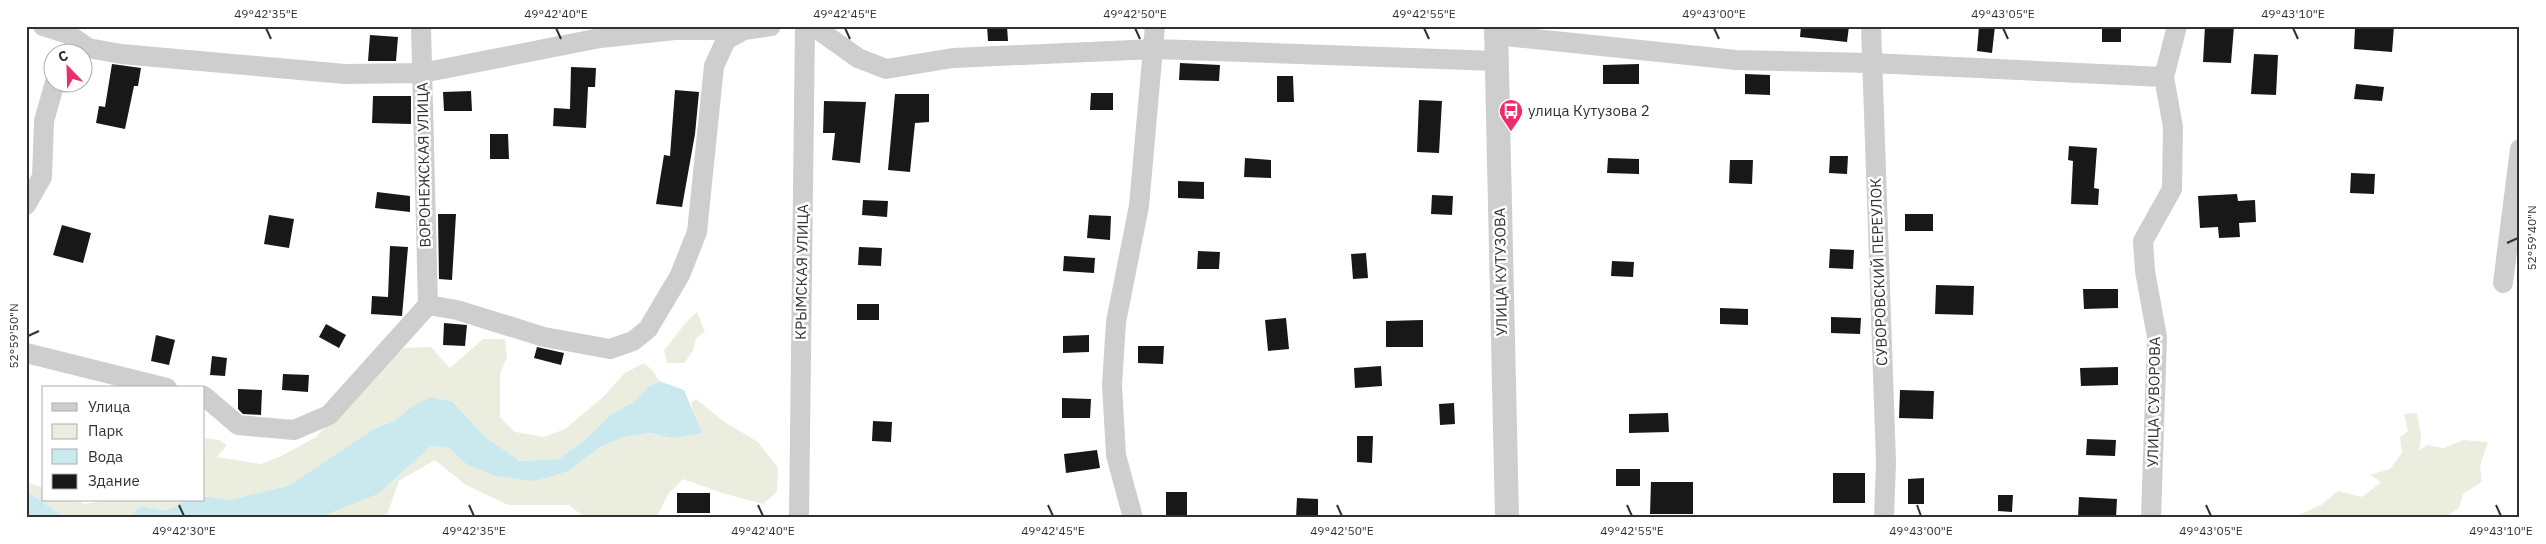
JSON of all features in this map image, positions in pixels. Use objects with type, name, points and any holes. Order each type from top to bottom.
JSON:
[{"type":"street","points":[[43,26],[88,48],[121,54],[345,74],[422,73],[600,38],[676,30],[744,30],[771,26]]},
{"type":"street","name":"ВОРОНЕЖСКАЯ УЛИЦА","points":[[421,26],[428,304]]},
{"type":"street","name":"КРЫМСКАЯ УЛИЦА","points":[[799,518],[805,26]]},
{"type":"street","points":[[813,26],[858,58],[886,69],[953,58],[1155,49],[1496,61]]},
{"type":"street","points":[[1133,518],[1116,455],[1112,385],[1116,322],[1139,206],[1156,26]]},
{"type":"street","name":"СУВОРОВСКИЙ ПЕРЕУЛОК","points":[[1871,26],[1886,462],[1884,518]]},
{"type":"street","name":"УЛИЦА СУВОРОВА","points":[[2151,518],[2157,338],[2145,271],[2143,241],[2172,189],[2173,127],[2164,77],[2177,26]]},
{"type":"street","points":[[205,397],[238,425],[294,430],[329,415],[428,304],[457,310],[544,336],[610,348],[633,341],[648,328],[680,275],[697,232],[714,66],[726,40],[744,30]]},
{"type":"street","points":[[1496,31],[1736,60],[1872,63],[2164,77]]},
{"type":"street","name":"УЛИЦА КУТУЗОВА","points":[[1496,31],[1507,518]]},
{"type":"street","points":[[26,205],[42,177],[44,121],[52,92]]},
{"type":"street","points":[[2503,283],[2520,149]]},
{"type":"street","points":[[26,353],[159,386]]},
{"type":"green space","points":[[697,312],[705,332],[696,338],[693,351],[684,363],[667,363],[664,350],[688,320]]},
{"type":"green space","points":[[483,339],[505,339],[507,358],[500,373],[500,417],[515,432],[544,437],[565,429],[602,398],[625,373],[644,363],[653,371],[659,381],[647,388],[632,403],[610,415],[588,437],[559,459],[520,461],[484,436],[453,402],[404,413],[392,422],[375,428],[288,486],[228,500],[205,496],[205,438],[219,440],[227,445],[217,457],[261,464],[283,455],[316,437],[367,382],[404,348],[431,347],[450,368]]},
{"type":"green space","points":[[696,399],[726,423],[758,442],[778,468],[777,492],[763,504],[722,493],[683,479],[669,493],[656,518],[586,518],[569,505],[508,505],[466,485],[435,460],[399,481],[386,518],[318,518],[378,494],[431,446],[449,448],[466,464],[569,471],[600,447],[624,437],[650,433],[672,438],[701,432],[696,423],[691,403]]},
{"type":"green space","points":[[2417,413],[2421,435],[2419,451],[2427,445],[2444,448],[2463,440],[2488,442],[2480,466],[2482,482],[2463,494],[2459,508],[2444,518],[2292,518],[2321,505],[2338,491],[2362,497],[2381,482],[2370,475],[2390,469],[2402,453],[2400,437],[2408,431],[2404,414]]},
{"type":"green space","points":[[26,482],[42,487],[42,502],[26,491]]},
{"type":"green space","points":[[42,502],[80,502],[85,504],[95,502],[182,502],[165,510],[142,506],[127,518],[66,518]]},
{"type":"water","points":[[659,381],[684,390],[702,433],[672,438],[650,433],[624,437],[600,447],[569,471],[534,481],[495,476],[466,464],[449,448],[431,446],[378,494],[318,518],[127,518],[142,506],[165,510],[182,502],[205,502],[205,496],[228,500],[288,486],[375,428],[392,422],[417,403],[432,397],[453,402],[484,436],[520,461],[559,459],[588,437],[610,415],[632,403],[647,388]]},
{"type":"water","points":[[26,491],[66,518],[26,518]]},
{"type":"building","points":[[987,26],[1007,26],[1008,41],[988,41]]},
{"type":"building","points":[[1801,26],[1849,26],[1847,42],[1800,37]]},
{"type":"building","points":[[1979,26],[1995,26],[1992,53],[1977,51]]},
{"type":"building","points":[[2102,26],[2121,26],[2121,42],[2102,42]]},
{"type":"building","points":[[2205,26],[2234,26],[2231,63],[2203,62]]},
{"type":"building","points":[[2375,26],[2394,26],[2392,52],[2354,49],[2355,28],[2375,29]]},
{"type":"building","points":[[370,35],[398,37],[396,61],[368,61]]},
{"type":"building","points":[[2254,54],[2278,55],[2276,95],[2251,94]]},
{"type":"building","points":[[1180,63],[1220,65],[1219,81],[1179,80]]},
{"type":"building","points":[[112,64],[141,68],[138,86],[134,86],[125,129],[96,123],[99,106],[105,107]]},
{"type":"building","points":[[1639,64],[1639,84],[1603,84],[1603,65]]},
{"type":"building","points":[[571,67],[596,68],[595,87],[588,87],[586,128],[553,126],[554,108],[570,109]]},
{"type":"building","points":[[1745,74],[1770,75],[1770,95],[1745,94]]},
{"type":"building","points":[[1277,76],[1293,76],[1294,102],[1277,102]]},
{"type":"building","points":[[2356,84],[2384,87],[2382,101],[2354,99]]},
{"type":"building","points":[[675,90],[699,92],[695,134],[682,207],[656,204],[664,155],[670,156]]},
{"type":"building","points":[[471,91],[472,111],[444,111],[443,92]]},
{"type":"building","points":[[1091,93],[1113,93],[1113,110],[1090,110]]},
{"type":"building","points":[[895,94],[929,94],[929,122],[915,123],[910,172],[888,170]]},
{"type":"building","points":[[373,96],[411,96],[411,124],[372,123]]},
{"type":"building","points":[[1419,100],[1442,101],[1439,153],[1417,152]]},
{"type":"building","points":[[824,101],[866,102],[860,163],[832,160],[835,133],[823,133]]},
{"type":"building","points":[[490,134],[508,134],[509,159],[490,159]]},
{"type":"building","points":[[2069,146],[2097,148],[2094,188],[2099,189],[2098,205],[2071,204],[2073,161],[2068,160]]},
{"type":"building","points":[[1830,156],[1848,156],[1847,174],[1829,173]]},
{"type":"building","points":[[1245,158],[1271,160],[1271,178],[1244,177]]},
{"type":"building","points":[[1608,158],[1639,159],[1639,174],[1607,173]]},
{"type":"building","points":[[1730,160],[1753,160],[1752,184],[1729,183]]},
{"type":"building","points":[[2351,173],[2375,174],[2374,194],[2350,193]]},
{"type":"building","points":[[1178,181],[1204,182],[1204,199],[1178,198]]},
{"type":"building","points":[[377,192],[410,196],[410,212],[375,208]]},
{"type":"building","points":[[2237,194],[2238,201],[2255,200],[2256,222],[2239,223],[2240,237],[2219,238],[2218,227],[2200,228],[2198,196]]},
{"type":"building","points":[[1432,195],[1453,196],[1452,215],[1431,214]]},
{"type":"building","points":[[863,200],[888,201],[887,217],[862,215]]},
{"type":"building","points":[[438,214],[456,214],[452,280],[439,279]]},
{"type":"building","points":[[1905,214],[1933,214],[1933,231],[1905,231]]},
{"type":"building","points":[[269,215],[294,219],[289,248],[264,244]]},
{"type":"building","points":[[1089,215],[1111,216],[1110,240],[1087,238]]},
{"type":"building","points":[[62,225],[91,233],[83,263],[53,255]]},
{"type":"building","points":[[390,246],[408,247],[402,316],[371,314],[372,296],[388,297]]},
{"type":"building","points":[[859,247],[882,248],[881,266],[858,265]]},
{"type":"building","points":[[1830,249],[1854,250],[1853,269],[1829,268]]},
{"type":"building","points":[[1198,251],[1220,252],[1219,269],[1197,269]]},
{"type":"building","points":[[1366,253],[1368,278],[1353,279],[1351,254]]},
{"type":"building","points":[[1064,256],[1095,258],[1094,273],[1063,271]]},
{"type":"building","points":[[1612,261],[1634,262],[1633,277],[1611,276]]},
{"type":"building","points":[[1936,285],[1974,286],[1973,315],[1935,314]]},
{"type":"building","points":[[2083,289],[2118,289],[2118,308],[2084,309]]},
{"type":"building","points":[[857,304],[879,304],[879,320],[857,320]]},
{"type":"building","points":[[1720,308],[1748,309],[1748,325],[1720,324]]},
{"type":"building","points":[[1831,317],[1861,318],[1860,334],[1831,333]]},
{"type":"building","points":[[1286,318],[1289,349],[1268,351],[1265,320]]},
{"type":"building","points":[[1423,320],[1423,347],[1386,347],[1386,321]]},
{"type":"building","points":[[444,323],[467,325],[465,346],[443,345]]},
{"type":"building","points":[[326,324],[346,335],[339,348],[319,337]]},
{"type":"building","points":[[156,335],[175,340],[169,365],[151,361]]},
{"type":"building","points":[[1089,335],[1089,352],[1063,353],[1063,336]]},
{"type":"building","points":[[1138,346],[1164,346],[1163,364],[1138,363]]},
{"type":"building","points":[[537,347],[564,353],[561,365],[534,358]]},
{"type":"building","points":[[212,356],[227,358],[225,376],[210,375]]},
{"type":"building","points":[[1381,366],[1382,386],[1355,388],[1354,368]]},
{"type":"building","points":[[2118,367],[2118,385],[2081,386],[2080,368]]},
{"type":"building","points":[[283,374],[309,375],[308,392],[282,390]]},
{"type":"building","points":[[238,389],[262,390],[261,415],[243,414],[238,409]]},
{"type":"building","points":[[1900,390],[1934,391],[1933,419],[1899,418]]},
{"type":"building","points":[[1062,398],[1091,399],[1090,418],[1062,418]]},
{"type":"building","points":[[1454,403],[1455,424],[1440,425],[1439,404]]},
{"type":"building","points":[[1668,413],[1669,432],[1629,433],[1629,414]]},
{"type":"building","points":[[873,421],[892,422],[891,442],[872,441]]},
{"type":"building","points":[[1357,436],[1373,436],[1372,463],[1357,462]]},
{"type":"building","points":[[2087,439],[2116,440],[2115,456],[2086,455]]},
{"type":"building","points":[[1097,450],[1100,468],[1066,473],[1064,454]]},
{"type":"building","points":[[1616,469],[1640,469],[1640,486],[1616,486]]},
{"type":"building","points":[[1833,473],[1865,473],[1865,503],[1833,503]]},
{"type":"building","points":[[1924,478],[1924,504],[1908,504],[1908,479]]},
{"type":"building","points":[[1651,482],[1693,482],[1693,514],[1650,514]]},
{"type":"building","points":[[1166,492],[1187,492],[1187,518],[1166,518]]},
{"type":"building","points":[[677,493],[710,493],[710,513],[677,513]]},
{"type":"building","points":[[1998,495],[2013,495],[2012,512],[1998,511]]},
{"type":"building","points":[[2079,497],[2117,499],[2116,518],[2078,518]]},
{"type":"building","points":[[1297,498],[1318,499],[1318,518],[1296,518]]},
{"type":"place","name":"улица Кутузова 2","points":[[1511,132]]}]
